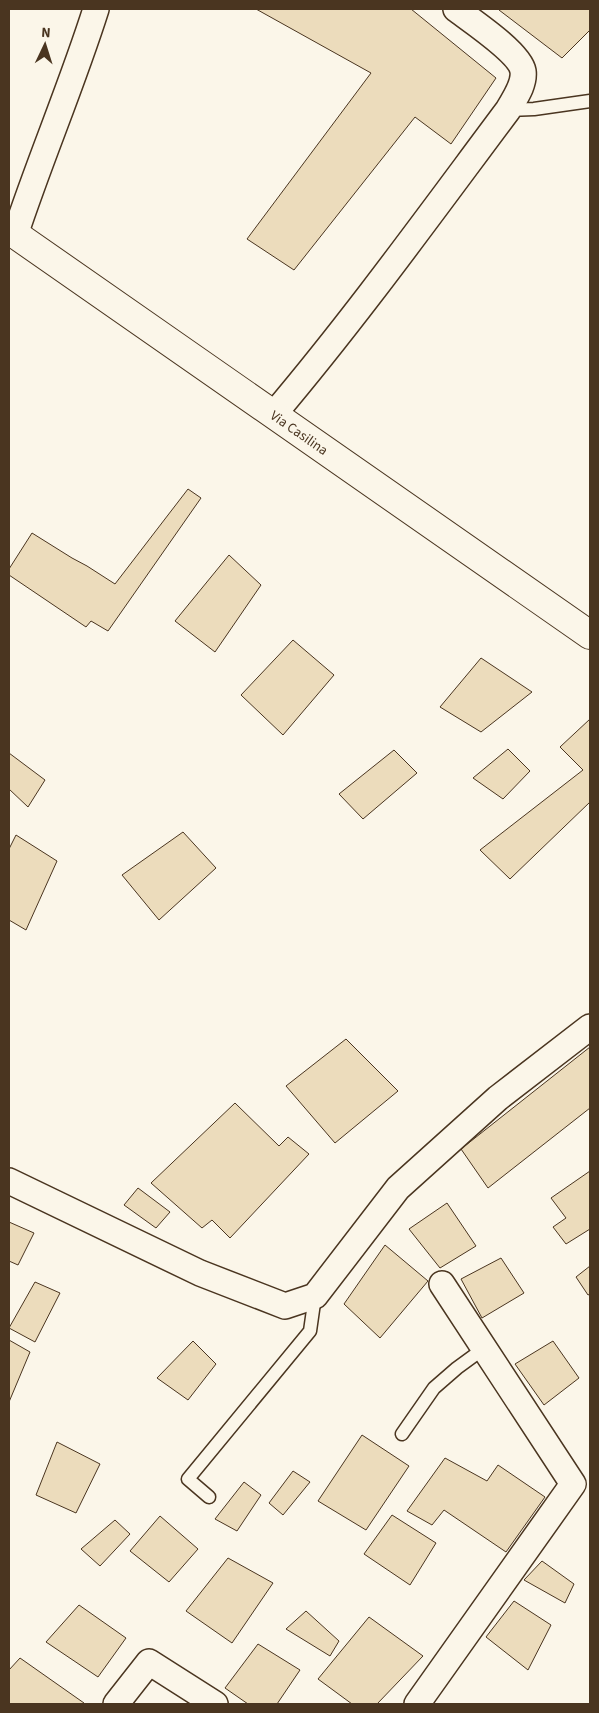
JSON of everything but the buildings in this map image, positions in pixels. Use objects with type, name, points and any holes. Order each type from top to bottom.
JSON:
[{"type":"main road","name":"Via Casilina","points":[[12,233],[590,635]]},
{"type":"street","points":[[12,233],[83,50],[96,9]]},
{"type":"street","points":[[274,414],[404,250],[508,110],[520,90],[523,72],[515,55],[456,9]]},
{"type":"street","points":[[9,1181],[200,1272],[285,1306],[315,1296],[398,1188],[498,1098],[590,1027]]},
{"type":"street","points":[[417,1704],[573,1484],[442,1284]]},
{"type":"street","points":[[116,1704],[149,1662],[215,1704]]},
{"type":"lane","points":[[508,110],[534,110],[590,101]]},
{"type":"lane","points":[[209,1497],[188,1479],[310,1331],[315,1296]]},
{"type":"lane","points":[[402,1434],[434,1388],[483,1349]]}]
